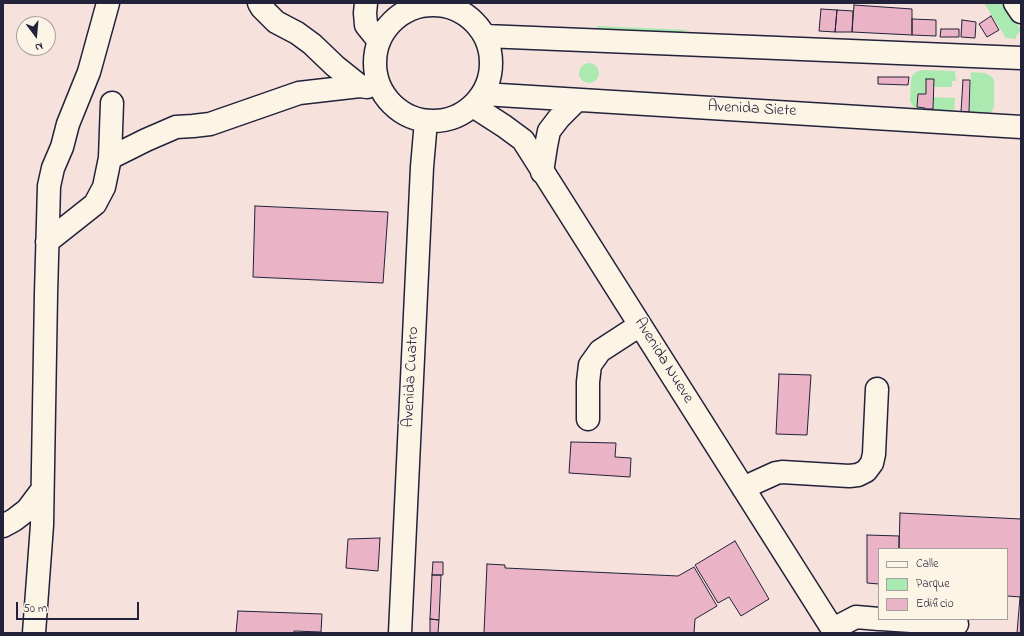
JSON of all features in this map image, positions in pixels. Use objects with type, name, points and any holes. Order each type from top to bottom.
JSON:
[{"type":"street","points":[[34,633],[42,525],[49,186],[53,168],[62,147],[68,124],[89,72],[108,3]]},
{"type":"street","points":[[259,3],[276,22],[297,33],[312,44],[335,66],[370,87],[398,111],[412,118],[426,121],[452,119],[463,113],[478,100],[489,80],[492,65],[490,50],[485,36],[476,24],[464,14],[444,5],[421,6],[407,11],[394,19],[384,31],[377,44],[374,59],[375,74],[370,87]]},
{"type":"street","points":[[366,3],[366,25],[379,41]]},
{"type":"street","points":[[1015,3],[1021,12]]},
{"type":"street","points":[[485,36],[1021,58]]},
{"type":"street","points":[[110,158],[176,127],[210,124],[299,93],[370,87]]},
{"type":"street","name":"Avenida Siete","points":[[478,100],[577,100],[1021,127]]},
{"type":"street","name":"Avenida Nueve","points":[[478,100],[504,126],[523,140],[834,631]]},
{"type":"street","points":[[542,172],[550,130],[559,118],[577,100]]},
{"type":"street","points":[[47,242],[95,204],[104,187],[110,158],[112,103]]},
{"type":"street","name":"Avenida Cuatro","points":[[400,633],[422,167],[426,121]]},
{"type":"street","points":[[588,419],[588,382],[590,365],[600,351],[640,325]]},
{"type":"street","points":[[744,488],[776,473],[782,472],[849,476],[866,471],[872,463],[874,454],[877,389]]},
{"type":"street","points":[[3,526],[27,510],[42,490]]},
{"type":"street","points":[[834,631],[856,618],[878,619]]},
{"type":"street","points":[[895,620],[957,624]]},
{"type":"shaded area","points":[[3,3],[1021,3],[1021,633],[3,633]]},
{"type":"green space","points":[[984,3],[1003,3],[1021,30],[1016,36],[1016,39],[1006,38]]},
{"type":"green space","points":[[597,26],[690,30],[663,35],[596,34]]},
{"type":"green space","points":[[589,63],[596,66],[599,73],[596,80],[589,83],[582,80],[579,73],[582,66]]},
{"type":"green space","points":[[922,70],[955,71],[956,81],[952,81],[952,87],[933,87],[934,79],[927,79],[926,94],[917,107],[925,109],[933,97],[955,98],[954,114],[918,112],[915,109],[910,101],[911,80],[912,76],[916,72]]},
{"type":"green space","points":[[971,72],[985,73],[994,80],[994,107],[988,114],[969,114]]},
{"type":"building","points":[[854,5],[912,9],[912,35],[852,32]]},
{"type":"building","points":[[821,9],[837,10],[835,32],[819,31]]},
{"type":"building","points":[[837,10],[853,11],[852,32],[835,32]]},
{"type":"building","points":[[991,16],[999,30],[987,37],[979,24]]},
{"type":"building","points":[[912,19],[936,20],[936,36],[912,35]]},
{"type":"building","points":[[962,20],[976,22],[975,38],[961,37]]},
{"type":"building","points":[[941,29],[959,29],[959,37],[940,37]]},
{"type":"building","points":[[878,77],[909,77],[908,85],[878,84]]},
{"type":"building","points":[[926,79],[934,79],[933,109],[917,107],[918,94],[926,94]]},
{"type":"building","points":[[963,80],[970,80],[969,112],[961,112]]},
{"type":"building","points":[[255,206],[388,212],[383,283],[253,277]]},
{"type":"building","points":[[779,374],[811,375],[807,435],[776,434]]},
{"type":"building","points":[[571,442],[616,443],[615,457],[631,458],[630,477],[569,473]]},
{"type":"building","points":[[900,513],[1021,519],[1021,597],[1008,596],[1008,548],[899,548]]},
{"type":"building","points":[[867,535],[899,536],[899,548],[878,548],[878,584],[867,583]]},
{"type":"building","points":[[380,538],[378,571],[346,568],[348,539]]},
{"type":"building","points":[[735,541],[769,599],[741,616],[729,597],[718,603],[695,565]]},
{"type":"building","points":[[433,562],[443,562],[443,575],[432,575]]},
{"type":"building","points":[[487,564],[505,565],[505,568],[678,576],[694,567],[717,606],[695,619],[694,633],[484,633]]},
{"type":"building","points":[[432,575],[441,575],[439,620],[430,619]]},
{"type":"building","points":[[1020,597],[1021,633],[1017,633]]},
{"type":"building","points":[[238,611],[322,614],[321,632],[294,631],[294,633],[236,633]]},
{"type":"building","points":[[430,619],[439,620],[438,633],[430,633]]}]
